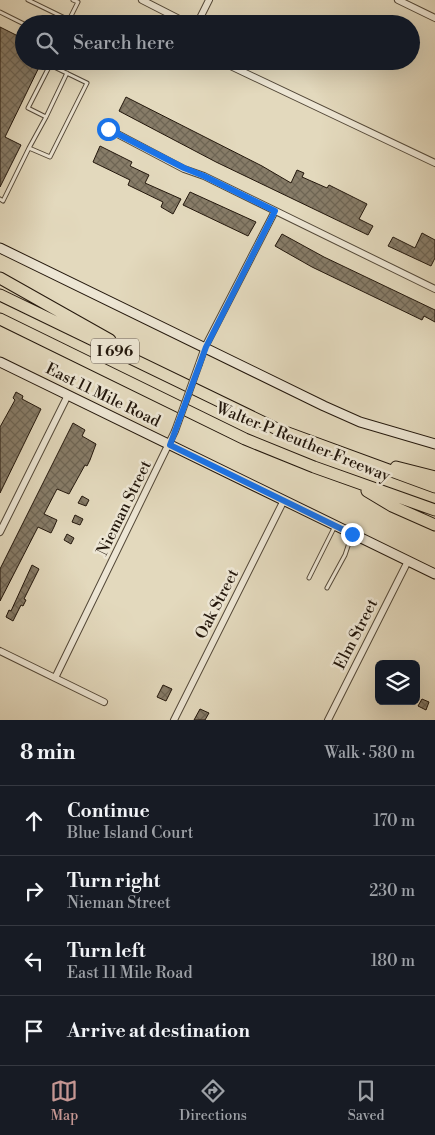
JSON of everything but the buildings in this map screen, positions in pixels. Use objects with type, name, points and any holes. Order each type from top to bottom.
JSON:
[{"type":"highway","points":[[0,278],[100,335],[178,373],[229,407]]},
{"type":"highway","name":"Walter P Reuther Freeway","points":[[0,295],[229,407],[315,445],[435,488]]},
{"type":"highway","name":"Walter P Reuther Freeway","points":[[0,319],[245,439],[344,478],[435,510]]},
{"type":"highway","points":[[0,327],[41,340]]},
{"type":"highway","points":[[359,460],[435,477]]},
{"type":"highway","points":[[344,478],[392,506],[435,525]]},
{"type":"main road","points":[[0,248],[360,422],[435,444]]},
{"type":"main road","name":"East 11 Mile Road","points":[[0,362],[435,574]]},
{"type":"street","points":[[142,0],[171,15]]},
{"type":"street","points":[[202,15],[210,0]]},
{"type":"street","points":[[398,0],[435,18]]},
{"type":"street","points":[[239,70],[435,163]]},
{"type":"street","points":[[108,129],[184,168],[435,289]]},
{"type":"street","name":"Nieman Street","points":[[55,678],[170,445],[206,347],[275,211]]},
{"type":"street","points":[[0,532],[68,395]]},
{"type":"street","name":"Oak Street","points":[[174,720],[284,500]]},
{"type":"street","name":"Elm Street","points":[[328,720],[408,561]]},
{"type":"street","points":[[0,651],[104,702]]},
{"type":"lane","points":[[28,0],[55,15]]},
{"type":"lane","points":[[72,15],[78,2],[73,0]]},
{"type":"lane","points":[[0,12],[15,20]]},
{"type":"lane","points":[[46,117],[28,108],[47,70]]},
{"type":"lane","points":[[29,148],[50,158],[87,84],[62,70]]},
{"type":"lane","points":[[0,199],[2,200],[67,73]]},
{"type":"lane","points":[[309,578],[335,526]]},
{"type":"lane","points":[[327,588],[345,555],[352,534]]},
{"type":"route","points":[[108,129],[184,168],[275,211],[206,347],[170,445],[352,534]]}]
